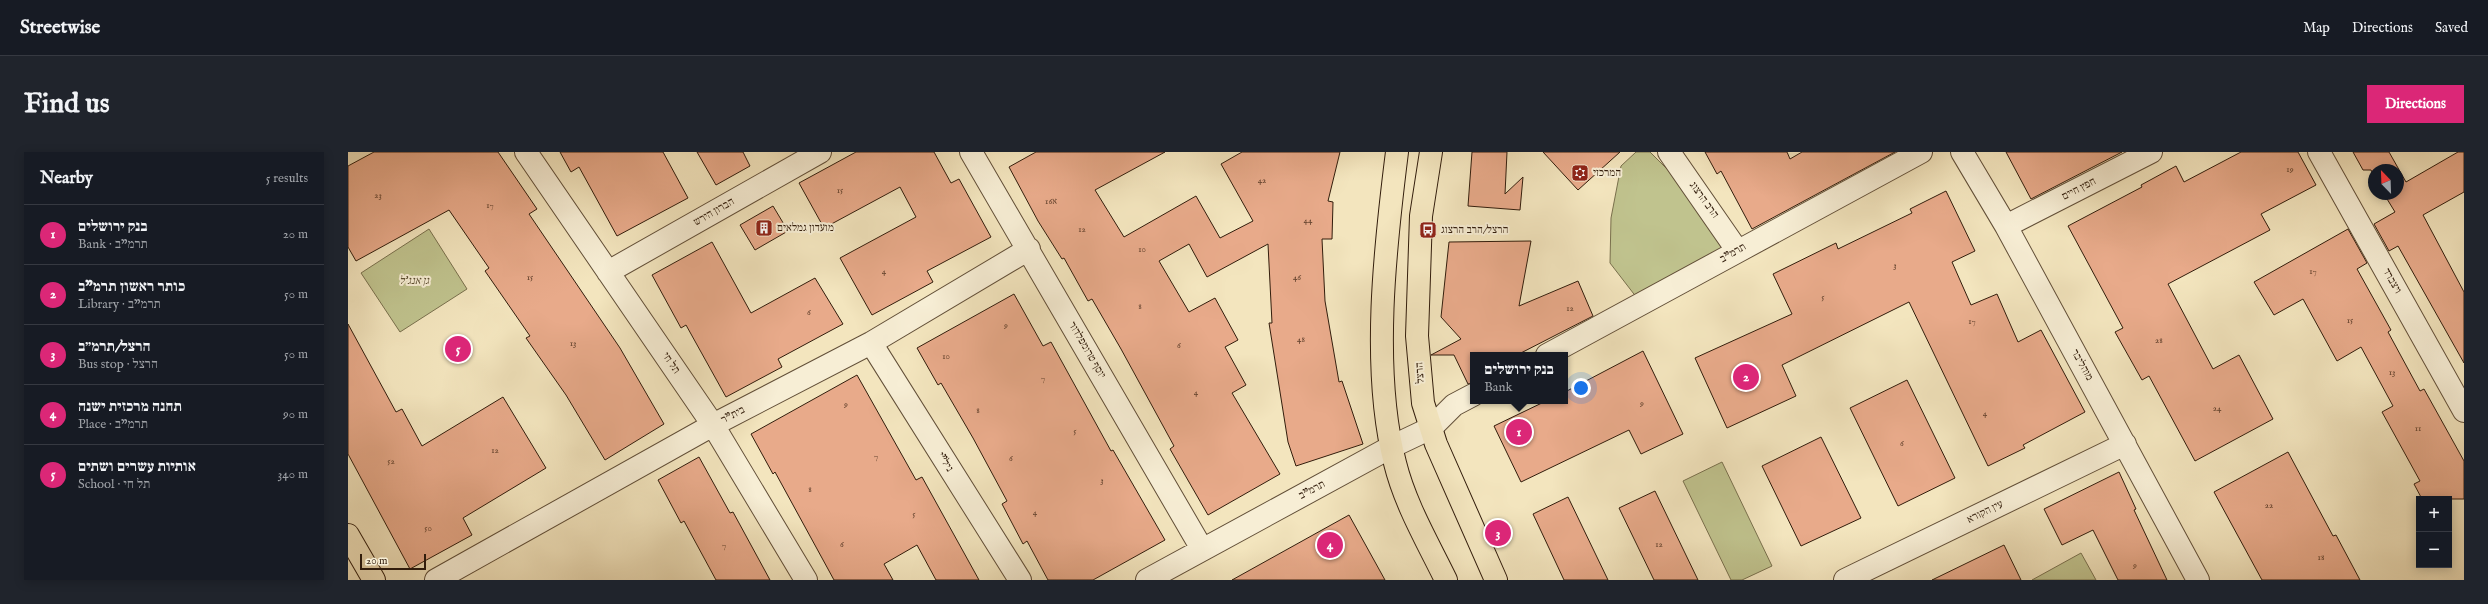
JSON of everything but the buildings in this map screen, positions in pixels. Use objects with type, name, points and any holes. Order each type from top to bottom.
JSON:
[{"type":"main road","points":[[1396,152],[1388,224],[1382,349],[1392,447],[1395,465],[1416,516],[1446,580]]},
{"type":"main road","name":"הרצל","points":[[1431,152],[1421,216],[1417,336],[1423,403],[1436,444],[1496,580]]},
{"type":"main road","points":[[348,535],[374,580]]},
{"type":"street","name":"תל חי","points":[[526,152],[713,426],[806,580]]},
{"type":"street","name":"הברון הירש","points":[[608,272],[820,152]]},
{"type":"street","name":"יוסף טרומפלדור","points":[[971,152],[1029,249],[1202,549]]},
{"type":"street","name":"הרב הרצוג","points":[[1669,152],[1737,250]]},
{"type":"street","name":"תרמ\"ב","points":[[1553,352],[1700,274],[1737,250],[1921,152]]},
{"type":"street","name":"מוהליבר","points":[[1962,152],[2006,226],[2198,580]]},
{"type":"street","name":"חפץ חיים","points":[[2006,226],[2151,152]]},
{"type":"street","name":"ויצברד","points":[[2319,152],[2464,411]]},
{"type":"street","name":"בית\"ר","points":[[436,580],[492,547],[713,426],[871,343],[1029,249]]},
{"type":"street","name":"ניל\"י","points":[[871,343],[1020,580]]},
{"type":"street","name":"תרמ\"ב","points":[[1147,580],[1392,447],[1431,428],[1454,405],[1470,397]]},
{"type":"street","name":"עין הקורא","points":[[1845,580],[2125,444]]},
{"type":"green space","points":[[1636,152],[1650,152],[1676,178],[1726,250],[1637,298],[1610,263],[1611,218],[1621,166]]},
{"type":"green space","name":"גן אנג'ל","points":[[429,229],[467,289],[400,332],[361,273]]},
{"type":"green space","points":[[1722,462],[1772,566],[1742,580],[1731,580],[1683,481]]},
{"type":"green space","points":[[2081,553],[2096,580],[2032,580]]},
{"type":"place","name":"המרכזי","points":[[1580,173]]},
{"type":"place","name":"מועדון גמלאים","points":[[764,228]]},
{"type":"place","name":"הרצל/הרב הרצוג","points":[[1428,230]]},
{"type":"place","name":"אותיות עשרים ושתים","points":[[458,349]]},
{"type":"place","name":"כותר ראשון תרמ\"ב","points":[[1746,377]]},
{"type":"place","name":"בנק ירושלים","points":[[1519,432]]},
{"type":"place","name":"הרצל/תרמ״ב","points":[[1498,533]]},
{"type":"place","name":"תחנה מרכזית ישנה","points":[[1330,545]]}]
